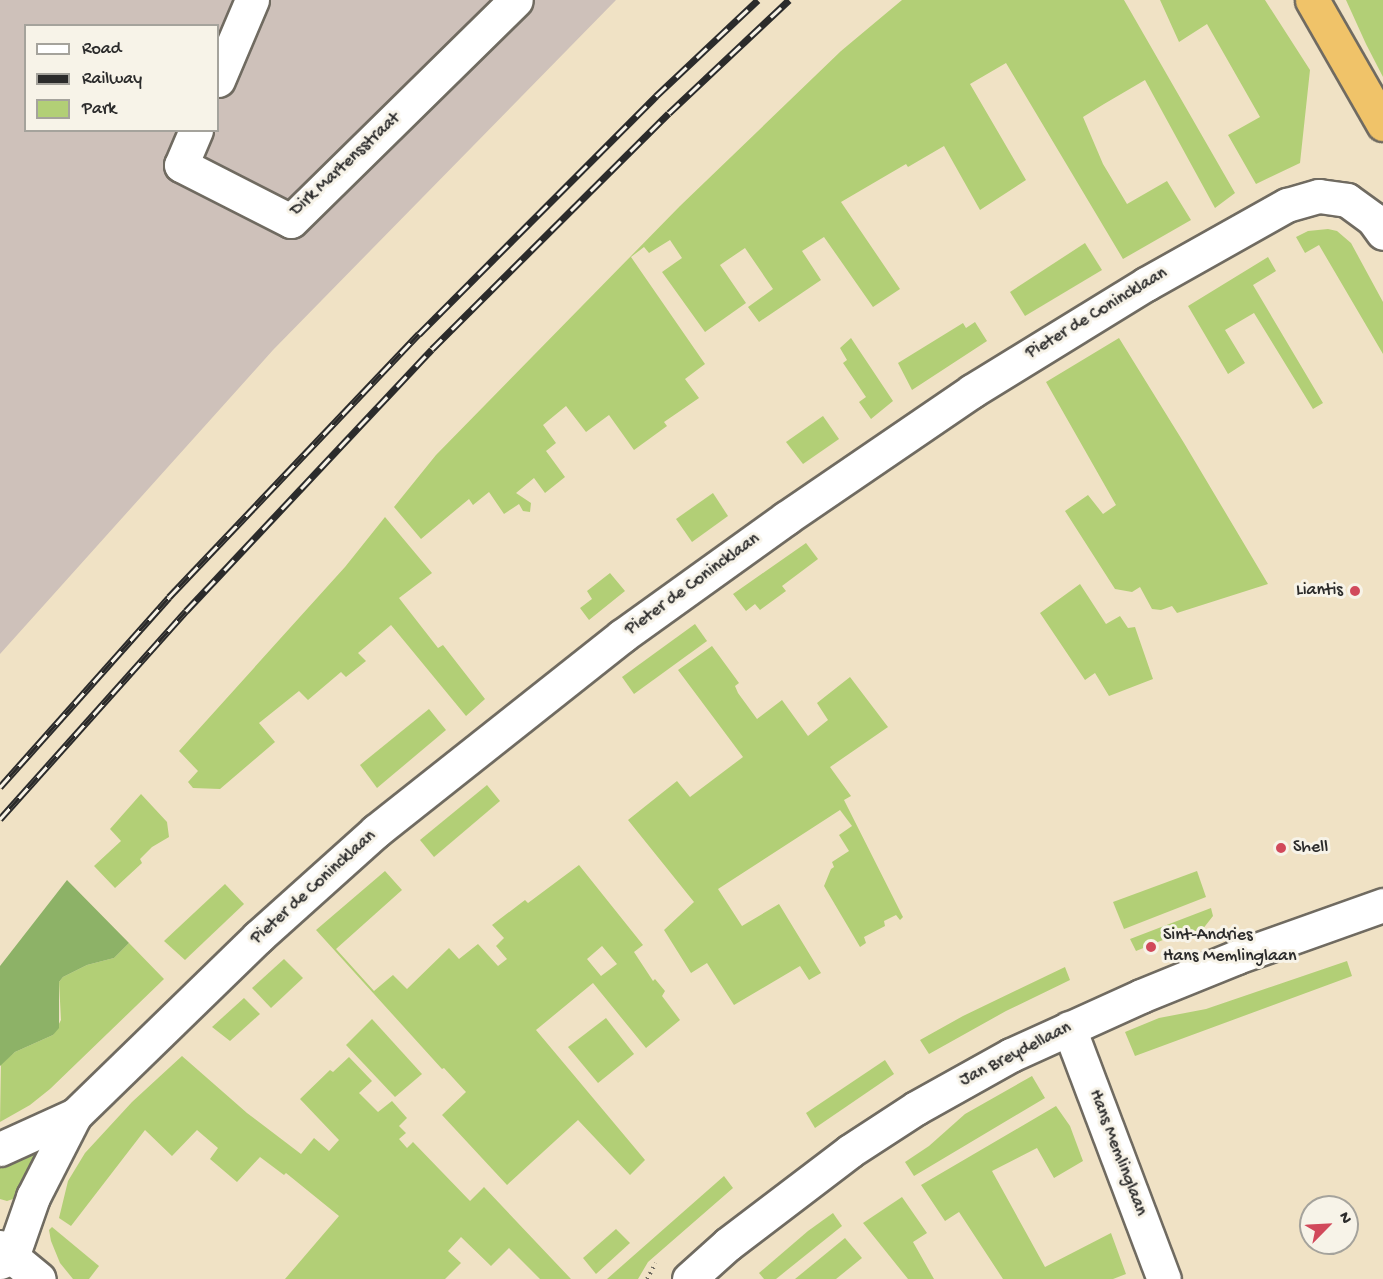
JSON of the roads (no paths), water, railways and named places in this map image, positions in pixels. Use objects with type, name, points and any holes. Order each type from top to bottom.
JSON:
[{"type":"highway","points":[[1302,0],[1357,76]]},
{"type":"highway","points":[[1312,0],[1383,124]]},
{"type":"street","points":[[219,78],[252,0]]},
{"type":"street","name":"Dirk Martensstraat","points":[[195,132],[181,165],[291,221],[516,0]]},
{"type":"street","name":"Pieter de Conincklaan","points":[[4,1255],[75,1115],[258,937],[376,831],[622,636],[757,538],[972,391],[1146,284],[1287,205],[1319,196],[1347,200],[1373,219],[1383,232]]},
{"type":"street","name":"Jan Breydellaan","points":[[690,1279],[728,1244],[814,1177],[878,1132],[1011,1055],[1237,957],[1383,905]]},
{"type":"street","name":"Hans Memlinglaan","points":[[1069,1028],[1164,1279]]},
{"type":"street","name":"Pieter de Conincklaan","points":[[0,1149],[75,1115]]},
{"type":"street","points":[[4,1255],[39,1279]]},
{"type":"railway","points":[[0,787],[169,597],[419,334],[656,96],[758,0]]},
{"type":"railway","points":[[0,819],[186,611],[432,349],[669,113],[789,0]]},
{"type":"place","name":"Liantis","points":[[1355,591]]},
{"type":"place","name":"Shell","points":[[1281,848]]},
{"type":"place","name":"Sint-Andries Hans Memlinglaan","points":[[1151,947]]}]
